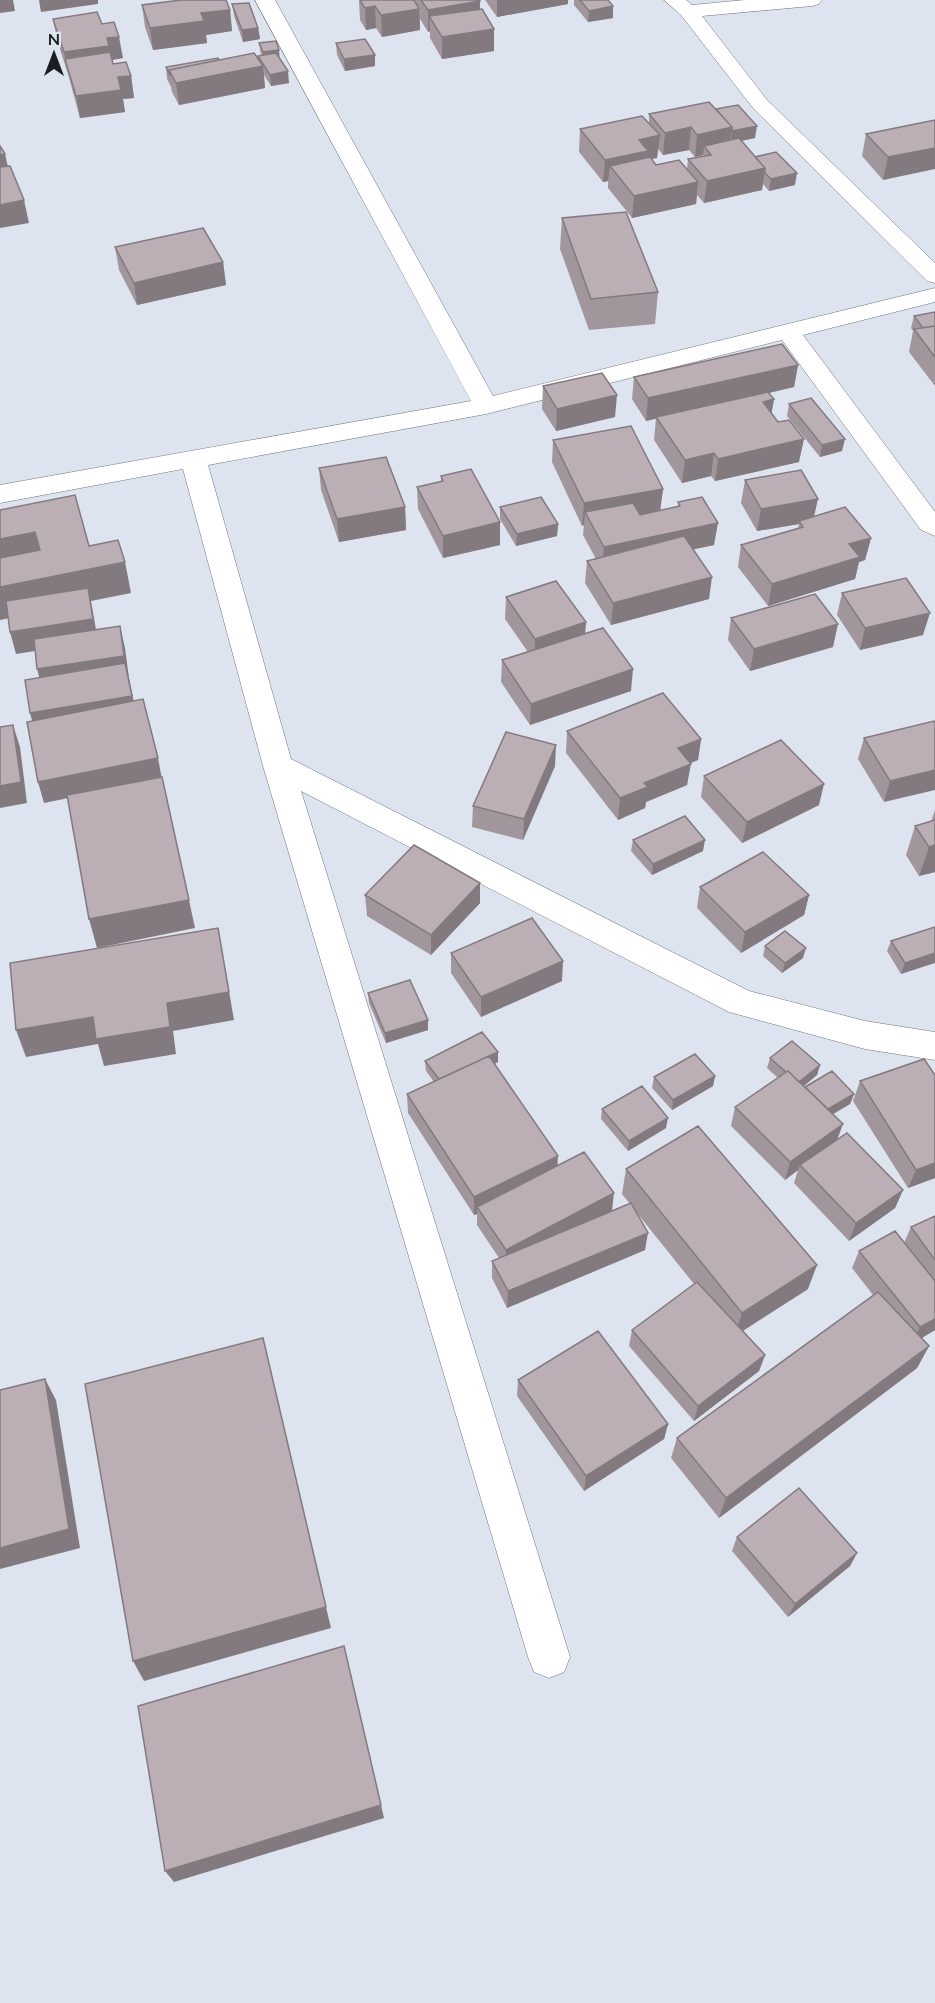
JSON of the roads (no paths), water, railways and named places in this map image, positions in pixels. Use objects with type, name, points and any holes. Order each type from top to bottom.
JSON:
[{"type":"street","points":[[265,0],[486,406]]},
{"type":"street","points":[[681,6],[812,0]]},
{"type":"street","points":[[681,6],[760,104],[935,276]]},
{"type":"street","points":[[0,494],[194,461],[486,406],[935,295]]},
{"type":"street","points":[[788,332],[930,524],[935,527]]},
{"type":"street","points":[[194,461],[278,766],[549,1657]]},
{"type":"street","points":[[278,766],[741,1002],[865,1035],[935,1046]]}]
